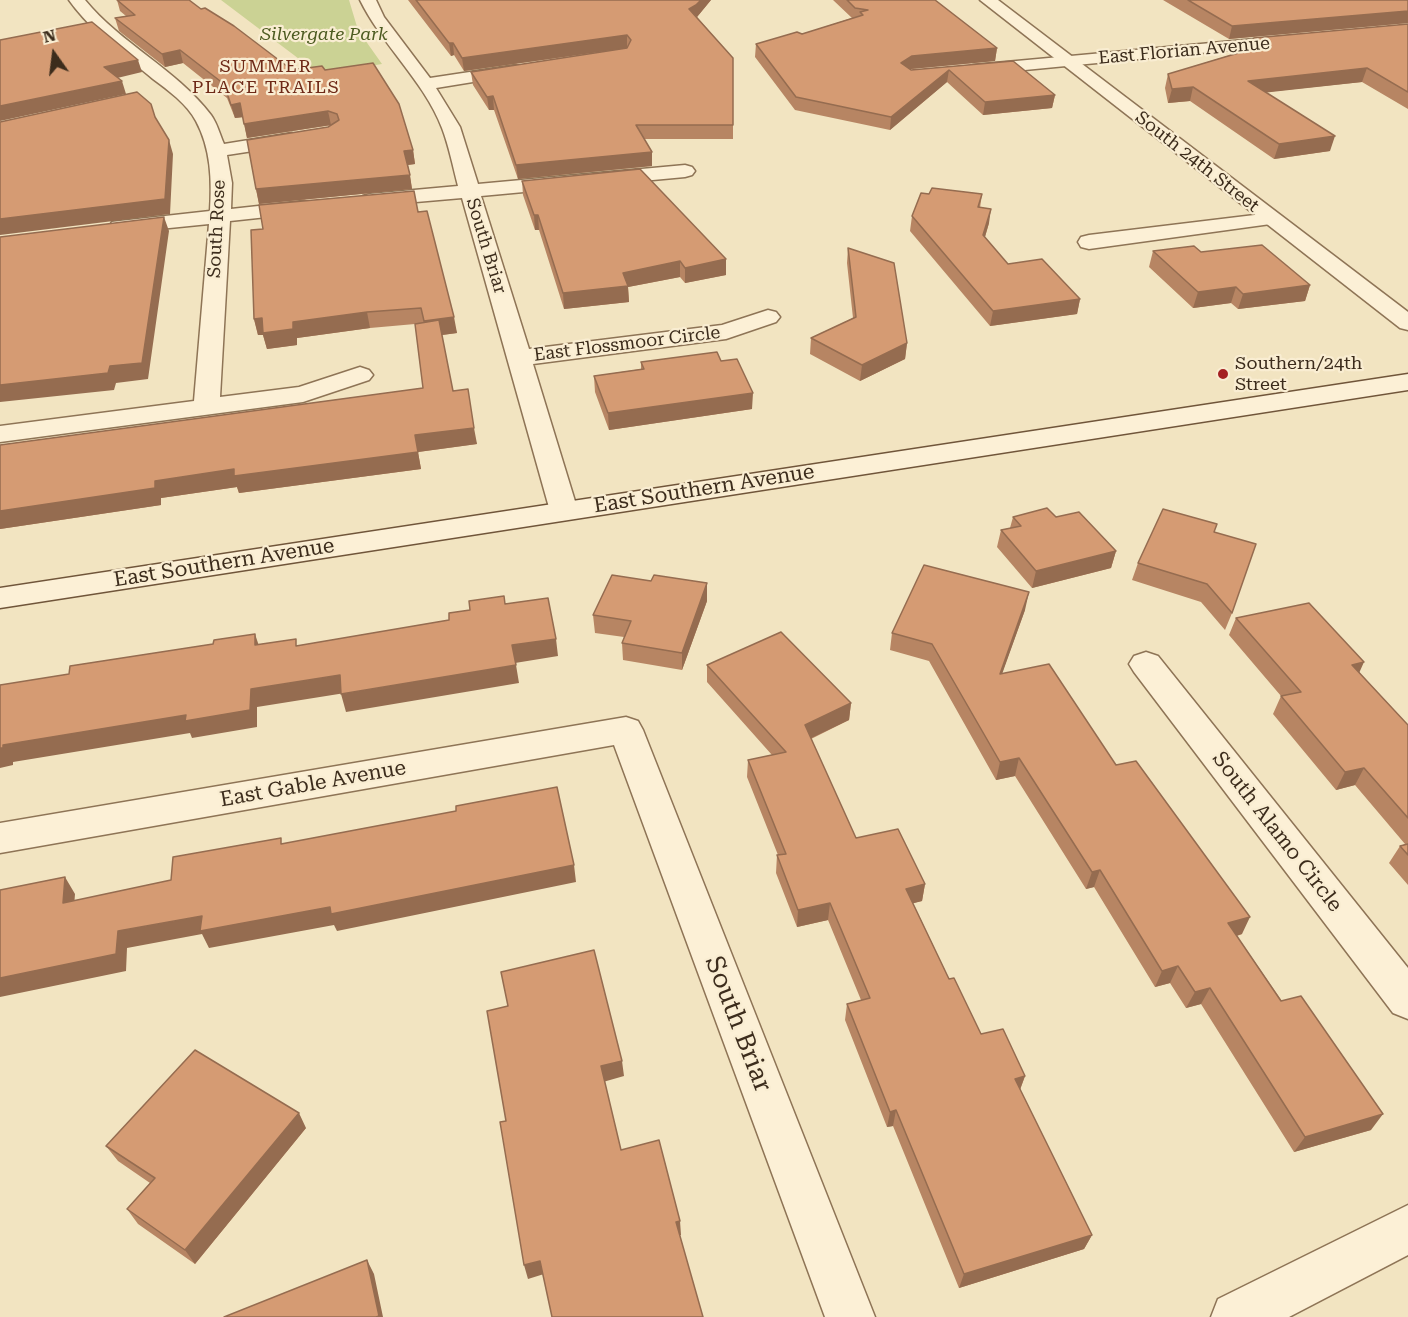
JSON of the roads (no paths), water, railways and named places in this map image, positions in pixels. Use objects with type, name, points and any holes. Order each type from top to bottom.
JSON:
[{"type":"street","name":"South Rose","points":[[78,0],[97,25],[178,90],[204,118],[217,152],[222,183],[206,408]]},
{"type":"street","name":"South Briar","points":[[368,0],[377,18],[425,84],[451,127],[564,511]]},
{"type":"street","name":"South 24th Street","points":[[988,0],[1408,323]]},
{"type":"street","points":[[76,29],[97,25]]},
{"type":"street","name":"East Florian Avenue","points":[[957,72],[1316,38]]},
{"type":"street","points":[[425,84],[529,68]]},
{"type":"street","points":[[156,95],[178,90]]},
{"type":"street","points":[[217,152],[308,137]]},
{"type":"street","points":[[351,202],[685,171]]},
{"type":"street","points":[[102,229],[327,205]]},
{"type":"street","points":[[1089,242],[1271,219]]},
{"type":"street","name":"East Flossmoor Circle","points":[[519,358],[726,332],[768,316]]},
{"type":"street","points":[[0,434],[303,394],[360,375]]},
{"type":"street","name":"East Southern Avenue","points":[[0,598],[1408,382]]},
{"type":"street","name":"South Alamo Circle","points":[[1146,664],[1408,1000]]},
{"type":"street","name":"South Briar","points":[[626,730],[850,1317]]},
{"type":"street","name":"East Gable Avenue","points":[[0,838],[626,730]]},
{"type":"street","points":[[1236,1317],[1408,1229]]},
{"type":"place","name":"Southern/24th Street","points":[[1223,374]]},
{"type":"district","name":"SUMMER PLACE TRAILS","points":[[266,77]]},
{"type":"park label","name":"Silvergate Park","points":[[324,35]]}]
